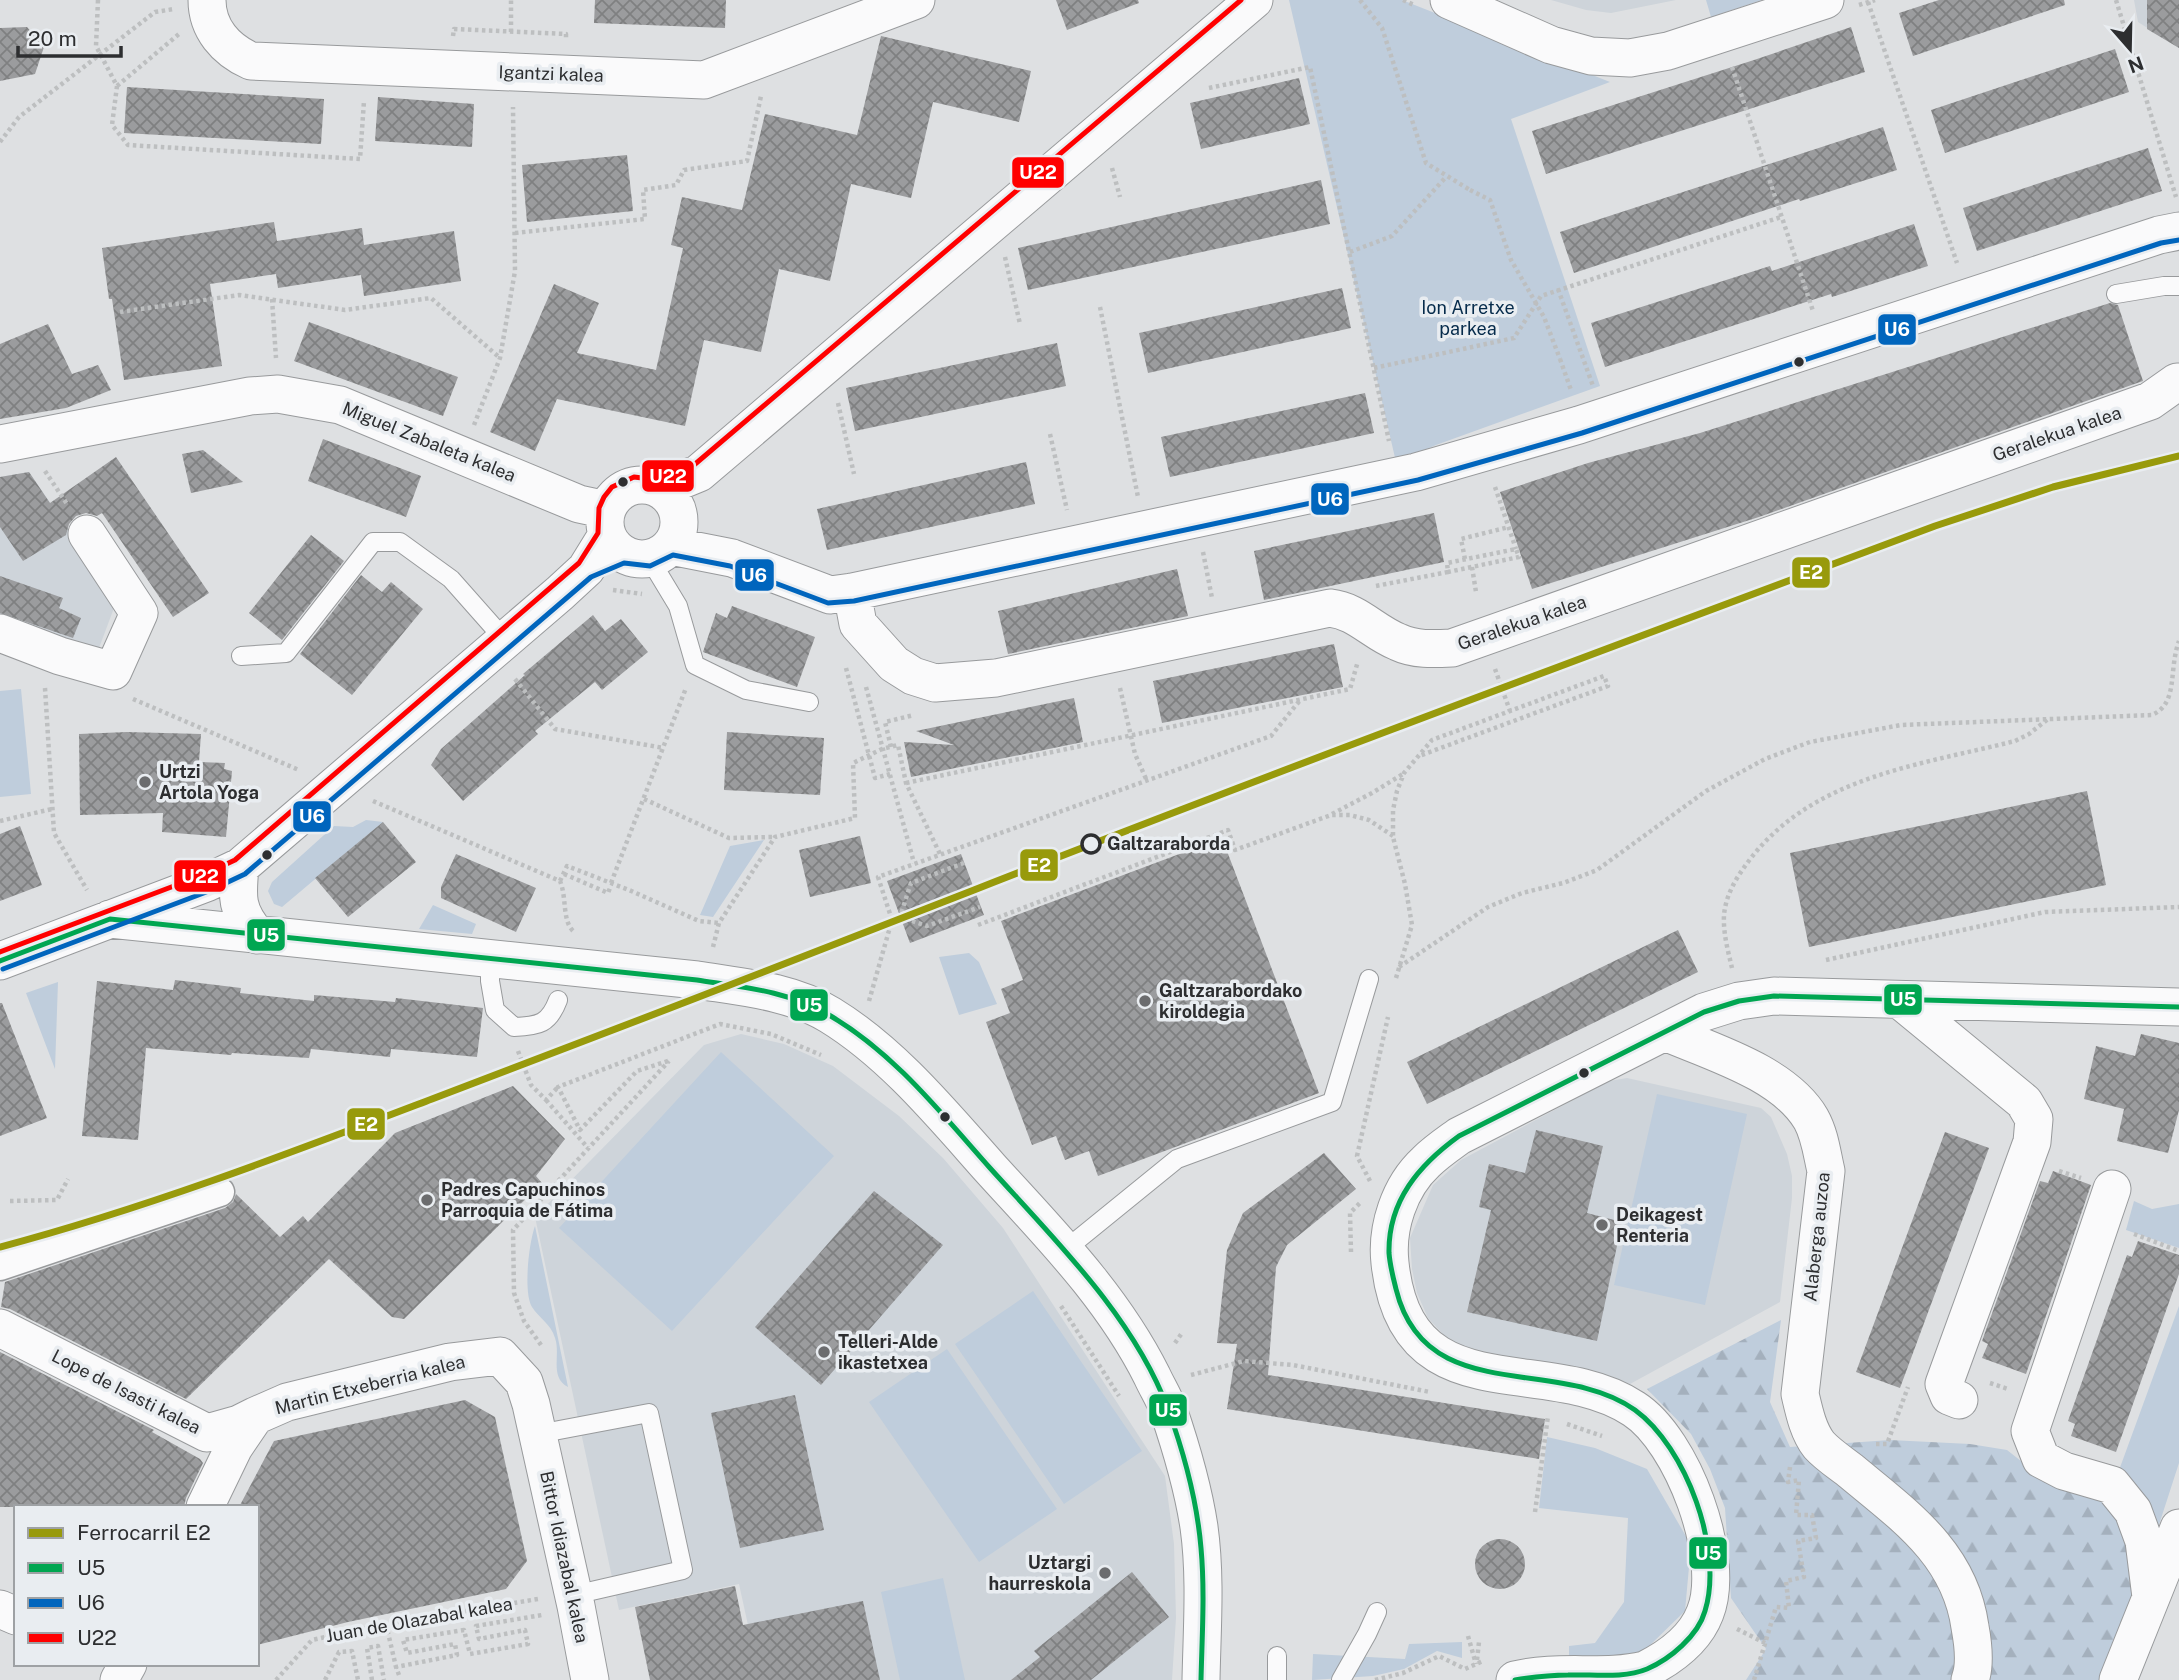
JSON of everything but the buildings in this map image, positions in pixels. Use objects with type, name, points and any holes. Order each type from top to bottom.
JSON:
[{"type":"street","name":"Igantzi kalea","points":[[188,10],[211,21],[223,43],[233,53],[251,61],[704,80],[916,0]]},
{"type":"street","points":[[0,961],[102,910],[206,883],[240,867],[505,640],[598,580],[699,473],[1254,0]]},
{"type":"street","points":[[1449,0],[1551,45],[1591,55],[1630,58],[1668,51],[1825,0]]},
{"type":"street","points":[[647,528],[830,595],[852,592],[1429,468],[1579,425],[2159,235],[2178,216]]},
{"type":"street","name":"Geralekua kalea","points":[[852,592],[858,624],[894,664],[913,677],[935,683],[996,678],[1330,608],[1353,614],[1395,641],[1412,647],[1452,648],[2150,401],[2178,381]]},
{"type":"street","name":"Miguel Zabaleta kalea","points":[[0,444],[250,396],[278,394],[340,405],[579,504],[647,528]]},
{"type":"street","points":[[0,633],[60,656],[113,671],[139,613],[87,534]]},
{"type":"street","points":[[240,867],[237,898],[244,920],[257,935]]},
{"type":"street","points":[[102,910],[257,935],[697,980],[751,988],[827,1013],[851,1029],[926,1096],[1065,1250],[1136,1343],[1167,1406],[1188,1471],[1199,1527],[1203,1584],[1201,1680]]},
{"type":"street","points":[[1515,1680],[1551,1676],[1591,1680],[1616,1679],[1643,1671],[1671,1656],[1694,1632],[1705,1614],[1711,1590],[1710,1559],[1694,1497],[1670,1448],[1654,1426],[1636,1409],[1612,1396],[1578,1387],[1470,1369],[1448,1362],[1428,1347],[1412,1328],[1399,1305],[1391,1280],[1388,1251],[1393,1216],[1406,1188],[1424,1163],[1459,1136],[1704,1012],[1739,1001],[1774,996],[2179,1007]]},
{"type":"street","points":[[1900,1000],[2024,1102],[2034,1119],[2032,1142],[1951,1384]]},
{"type":"street","name":"Alaberga auzoa","points":[[1665,1032],[1767,1077],[1791,1097],[1811,1119],[1826,1171],[1800,1394],[1806,1418],[1819,1444],[1918,1527],[1938,1549],[1956,1581],[1968,1613],[1973,1646],[1970,1680]]},
{"type":"street","points":[[2112,1189],[2030,1431],[2041,1459],[2064,1471],[2112,1485],[2133,1511],[2144,1541],[2151,1597]]},
{"type":"street","points":[[0,1266],[220,1192]]},
{"type":"street","name":"Lope de Isasti kalea","points":[[0,1328],[207,1433],[239,1424],[255,1416]]},
{"type":"street","name":"Martin Etxeberria kalea","points":[[206,1505],[234,1447],[255,1416],[287,1402],[450,1362],[500,1356],[524,1382],[538,1434]]},
{"type":"street","name":"Bittor Idiazabal kalea","points":[[538,1434],[590,1680]]},
{"type":"street","points":[[2118,1680],[2179,1528]]},
{"type":"lane","points":[[2116,294],[2179,286]]},
{"type":"lane","points":[[647,528],[678,606],[695,665],[746,690],[808,702]]},
{"type":"lane","points":[[241,656],[286,653],[373,542],[400,542],[451,579],[505,640]]},
{"type":"lane","points":[[490,959],[490,981],[495,1010],[514,1027],[536,1026],[552,1015],[558,1000]]},
{"type":"lane","points":[[1065,1250],[1177,1159],[1332,1102],[1368,978]]},
{"type":"lane","points":[[538,1434],[649,1413],[652,1426],[683,1570],[574,1595]]},
{"type":"lane","points":[[1341,1680],[1352,1664],[1377,1612]]},
{"type":"lane","points":[[1277,1656],[1277,1680]]},
{"type":"path","points":[[98,0],[96,46],[117,86],[112,125],[128,145],[360,159],[366,66]]},
{"type":"path","points":[[511,0],[511,32]]},
{"type":"path","points":[[1360,0],[1382,28],[1426,163],[1446,177],[1490,200],[1511,260],[1544,317],[1560,359]]},
{"type":"path","points":[[2116,0],[2178,216]]},
{"type":"path","points":[[1868,2],[1960,274]]},
{"type":"path","points":[[0,142],[19,117],[155,12],[188,10],[179,34],[117,86]]},
{"type":"path","points":[[515,233],[645,219],[643,190],[676,185],[684,170],[747,161],[769,55]]},
{"type":"path","points":[[1731,64],[1816,321]]},
{"type":"path","points":[[1207,88],[1310,67],[1391,452]]},
{"type":"path","points":[[463,455],[500,358],[515,271],[512,73]]},
{"type":"path","points":[[1112,169],[1120,197]]},
{"type":"path","points":[[1350,252],[1392,236],[1446,177]]},
{"type":"path","points":[[1374,368],[1514,338],[1541,296],[1780,217]]},
{"type":"path","points":[[1004,251],[1020,324]]},
{"type":"path","points":[[1559,289],[1596,394]]},
{"type":"path","points":[[120,312],[239,295],[345,310],[431,298],[500,358]]},
{"type":"path","points":[[272,299],[278,394]]},
{"type":"path","points":[[1100,306],[1139,503]]},
{"type":"path","points":[[837,400],[854,474]]},
{"type":"path","points":[[1050,434],[1069,517]]},
{"type":"path","points":[[40,463],[87,534]]},
{"type":"path","points":[[1448,572],[1519,557],[1492,478]]},
{"type":"path","points":[[1509,527],[1461,539],[1465,559],[1517,549]]},
{"type":"path","points":[[1200,540],[1213,607]]},
{"type":"path","points":[[1472,567],[1476,592]]},
{"type":"path","points":[[598,580],[633,594],[661,593],[678,606]]},
{"type":"path","points":[[1483,638],[1510,711]]},
{"type":"path","points":[[2178,690],[2176,650],[2179,641]]},
{"type":"path","points":[[60,656],[45,687],[54,833],[102,910]]},
{"type":"path","points":[[564,874],[608,893],[695,665]]},
{"type":"path","points":[[853,666],[846,668],[874,778],[890,774]]},
{"type":"path","points":[[978,925],[1228,830],[1235,850],[1331,814],[1404,773],[1432,740],[1604,676],[1608,686],[1419,756]]},
{"type":"path","points":[[864,677],[914,863]]},
{"type":"path","points":[[514,678],[555,729],[664,748]]},
{"type":"path","points":[[1119,685],[1130,734],[1147,780]]},
{"type":"path","points":[[906,783],[1350,688]]},
{"type":"path","points":[[129,697],[303,771]]},
{"type":"path","points":[[544,1353],[540,1342],[524,1321],[514,1293],[513,1230],[668,1060],[637,1071],[580,1130],[558,1087],[720,1024],[771,1034],[828,1058],[867,1010],[892,920],[878,877],[1271,736],[1302,698]]},
{"type":"path","points":[[1368,978],[1399,968],[1488,907],[1522,893],[1563,883],[1597,870],[1706,790],[1765,759],[1810,742],[1901,724],[2152,715],[2165,711],[2176,701]]},
{"type":"path","points":[[1739,1001],[1725,936],[1724,915],[1728,894],[1739,873],[1765,839],[1800,811],[1863,780],[2015,741],[2048,719]]},
{"type":"path","points":[[644,799],[729,838],[775,837],[855,818],[853,763],[882,749],[898,745],[906,783],[940,854]]},
{"type":"path","points":[[1396,981],[1412,925],[1393,837],[1395,801],[1404,773]]},
{"type":"path","points":[[373,801],[561,881]]},
{"type":"path","points":[[0,821],[52,809]]},
{"type":"path","points":[[1331,814],[1368,820],[1393,837]]},
{"type":"path","points":[[713,948],[719,923],[775,837]]},
{"type":"path","points":[[900,917],[911,883],[964,863]]},
{"type":"path","points":[[581,937],[570,929],[565,919],[566,895],[561,881],[567,866],[699,921],[719,923]]},
{"type":"path","points":[[892,920],[900,917],[928,926],[981,907]]},
{"type":"path","points":[[1821,961],[2045,912],[2179,907]]},
{"type":"path","points":[[1374,1189],[1357,1156],[1390,1008]]},
{"type":"path","points":[[546,1100],[589,1148]]},
{"type":"path","points":[[2025,1159],[2112,1189]]},
{"type":"path","points":[[10,1200],[57,1200],[68,1179]]},
{"type":"path","points":[[2158,1244],[2179,1251]]},
{"type":"path","points":[[1055,1298],[1124,1403]]},
{"type":"path","points":[[1175,1344],[1182,1333]]},
{"type":"path","points":[[1188,1375],[1244,1362],[1293,1365]]},
{"type":"path","points":[[1874,1444],[1887,1444],[1913,1373],[1951,1384],[2040,1401]]},
{"type":"path","points":[[1535,1512],[1548,1415]]},
{"type":"path","points":[[1754,1680],[1776,1607],[1789,1608],[1786,1581],[1804,1577],[1798,1541],[1816,1538],[1812,1515],[1796,1515],[1799,1480],[1788,1482],[1792,1441],[1819,1444]]},
{"type":"path","name":"Juan de Olazabal kalea","points":[[276,1680],[312,1640],[386,1624],[538,1599]]},
{"type":"path","points":[[396,1667],[457,1655],[455,1644],[407,1653],[403,1640],[464,1630],[470,1654],[528,1644],[525,1630],[479,1639],[476,1626],[541,1614],[544,1627]]},
{"type":"path","points":[[386,1624],[399,1675]]},
{"type":"path","points":[[1468,1636],[1476,1664],[1479,1642]]},
{"type":"path","points":[[372,1680],[367,1648],[378,1646],[384,1680]]},
{"type":"path","points":[[325,1680],[339,1653],[352,1651],[358,1680]]},
{"type":"shaded area","points":[[1551,0],[1676,0],[1611,13],[1586,10]]},
{"type":"shaded area","points":[[2134,0],[2179,0],[2179,48],[2138,22]]},
{"type":"shaded area","points":[[29,472],[117,600],[96,656],[0,620],[0,477]]},
{"type":"shaded area","name":"Telleri-Alde ikastetxea","points":[[741,1034],[784,1044],[833,1066],[899,1116],[943,1158],[1003,1228],[1165,1476],[1174,1544],[1176,1618],[1172,1680],[760,1680],[739,1584],[619,1610],[535,1217],[704,1045]]},
{"type":"shaded area","name":"Deikagest Renteria","points":[[1627,1078],[1761,1108],[1771,1117],[1787,1154],[1792,1176],[1780,1302],[1630,1384],[1599,1374],[1509,1359],[1451,1343],[1428,1318],[1417,1293],[1412,1269],[1410,1238],[1433,1185],[1461,1160],[1609,1081]]},
{"type":"green space","name":"Ion Arretxe parkea","points":[[1289,0],[1402,0],[1610,82],[1511,119],[1600,386],[1396,462]]},
{"type":"green space","points":[[1706,0],[1762,0],[1711,17]]},
{"type":"green space","points":[[21,689],[31,794],[0,797],[0,691]]},
{"type":"green space","points":[[366,820],[383,822],[282,907],[274,904],[268,891],[272,882],[334,826],[353,827]]},
{"type":"green space","points":[[764,840],[713,917],[700,915],[730,846]]},
{"type":"green space","points":[[433,905],[476,924],[472,934],[419,929]]},
{"type":"green space","points":[[969,953],[979,962],[997,1004],[959,1015],[939,957]]},
{"type":"green space","points":[[58,982],[55,1069],[26,993]]},
{"type":"green space","points":[[721,1052],[834,1156],[672,1331],[559,1228]]},
{"type":"green space","points":[[1657,1094],[1747,1114],[1705,1305],[1614,1285]]},
{"type":"green space","points":[[2134,1201],[2152,1209],[2179,1204],[2179,1248],[2126,1230]]},
{"type":"green space","points":[[535,1226],[568,1387],[562,1383],[557,1372],[557,1345],[553,1333],[529,1300],[528,1267]]},
{"type":"green space","points":[[1033,1291],[1142,1451],[1064,1504],[955,1344]]},
{"type":"green space","points":[[2179,1306],[2179,1463],[2156,1534],[2118,1473]]},
{"type":"green space","points":[[1781,1320],[1770,1402],[1790,1447],[1890,1440],[1970,1444],[2007,1450],[2045,1480],[2105,1502],[2129,1537],[2136,1579],[2125,1646],[2111,1680],[1746,1680],[1766,1649],[1731,1598],[1725,1508],[1710,1469],[1691,1434],[1647,1389]]},
{"type":"green space","points":[[947,1349],[1057,1509],[979,1562],[869,1402]]},
{"type":"green space","points":[[1547,1437],[1595,1448],[1647,1469],[1691,1545],[1685,1611],[1642,1653],[1569,1666],[1569,1646],[1595,1643],[1624,1602],[1628,1518],[1539,1508]]},
{"type":"green space","points":[[943,1578],[965,1680],[900,1680],[881,1592]]},
{"type":"green space","points":[[1462,1642],[1462,1658],[1437,1651],[1404,1669],[1373,1676],[1312,1680],[1313,1654],[1405,1659],[1409,1644]]},
{"type":"rail line","name":"E2","points":[[0,1247],[110,1215],[218,1179],[636,1021],[1214,797],[1935,526],[2053,487],[2179,456]]},
{"type":"transit line","name":"U22","points":[[0,952],[203,875],[235,860],[579,563],[598,533],[599,508],[612,487],[634,477],[659,480],[694,465],[1241,0]]},
{"type":"transit line","name":"U6","points":[[3,969],[209,891],[245,874],[591,577],[624,563],[650,566],[673,555],[730,566],[828,603],[854,601],[1418,480],[1582,433],[2161,243],[2179,240]]},
{"type":"transit line","name":"U5","points":[[0,961],[110,919],[697,980],[782,995],[829,1015],[874,1047],[934,1105],[1090,1281],[1114,1311],[1153,1375],[1179,1443],[1196,1513],[1203,1581],[1201,1680]]},
{"type":"transit line","name":"U5","points":[[1515,1680],[1555,1675],[1628,1674],[1647,1669],[1674,1653],[1690,1638],[1705,1611],[1710,1586],[1705,1530],[1685,1474],[1670,1448],[1635,1410],[1604,1394],[1570,1385],[1498,1374],[1464,1365],[1435,1350],[1411,1326],[1393,1276],[1389,1253],[1390,1234],[1400,1201],[1431,1159],[1459,1136],[1704,1012],[1739,1001],[1774,996],[2179,1007]]},
{"type":"place","name":"Urtzi Artola Yoga","points":[[145,782]]},
{"type":"place","name":"Galtzaraborda","points":[[1091,844]]},
{"type":"place","name":"Galtzarabordako kiroldegia","points":[[1145,1001]]},
{"type":"place","name":"Padres Capuchinos Parroquia de Fátima","points":[[427,1200]]},
{"type":"place","name":"Deikagest Renteria","points":[[1602,1225]]},
{"type":"place","name":"Telleri-Alde ikastetxea","points":[[824,1352]]},
{"type":"place","name":"Uztargi haurreskola","points":[[1105,1573]]}]
